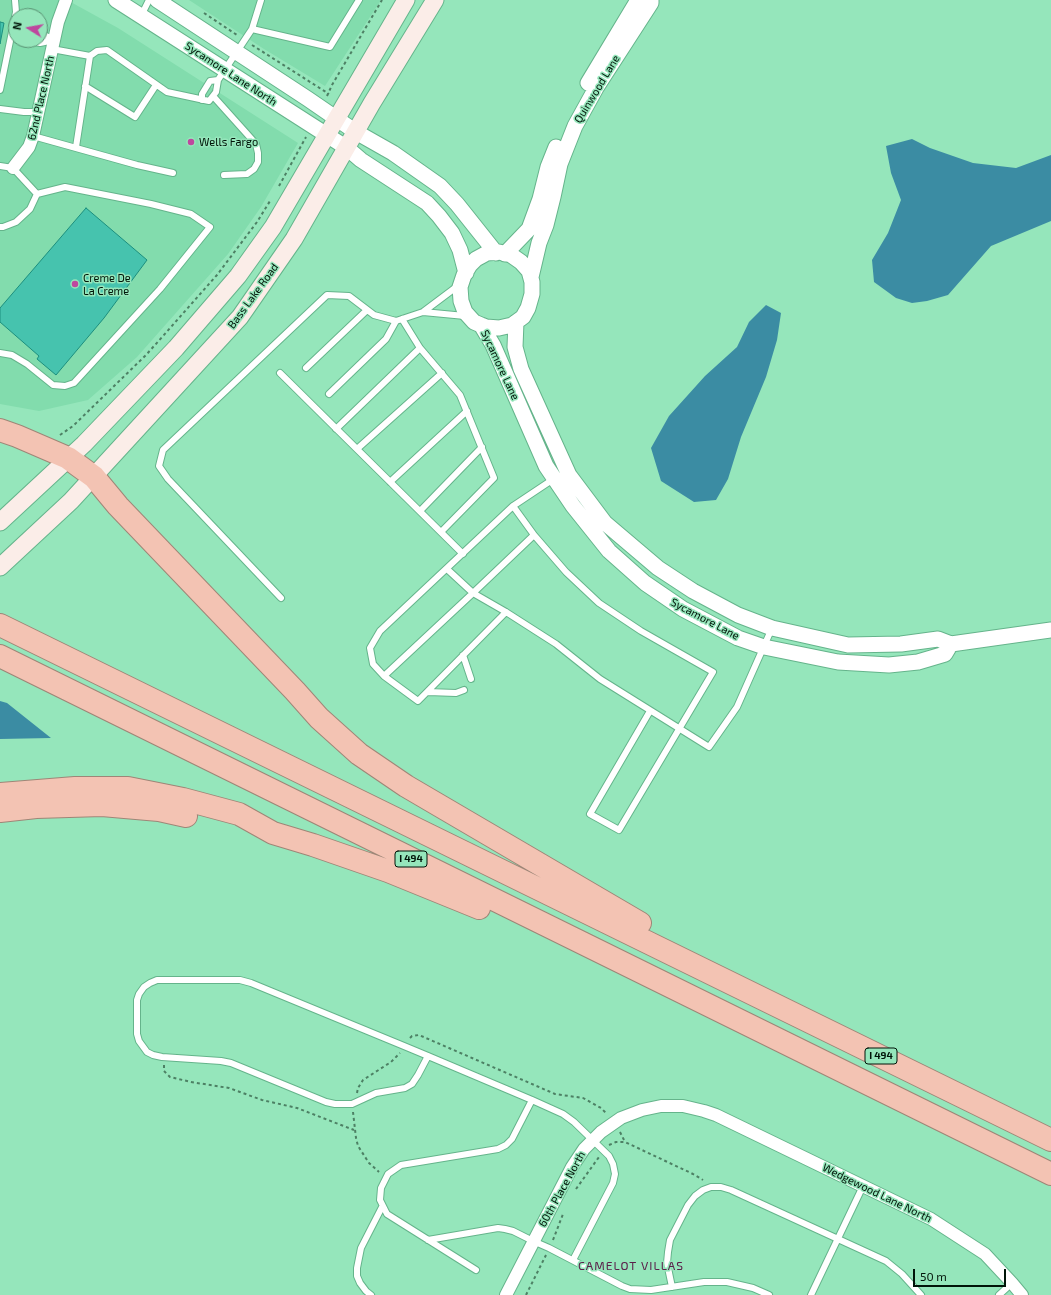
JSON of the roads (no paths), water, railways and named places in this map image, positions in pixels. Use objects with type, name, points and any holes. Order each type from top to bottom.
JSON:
[{"type":"highway","points":[[0,430],[18,436],[68,458],[94,477],[118,506],[319,718],[359,754],[412,790],[667,938],[712,973]]},
{"type":"highway","name":"I 494","points":[[0,624],[1051,1140]]},
{"type":"highway","name":"I 494","points":[[0,656],[689,997],[1051,1174]]},
{"type":"highway","points":[[0,794],[75,788],[128,788],[183,799],[239,814],[273,833]]},
{"type":"highway","points":[[0,810],[36,807],[102,805],[159,810],[273,833],[313,845],[395,874],[487,911],[689,997]]},
{"type":"main road","points":[[0,522],[84,444],[176,348],[238,276],[273,227],[328,136],[406,0]]},
{"type":"main road","name":"Bass Lake Road","points":[[0,567],[71,501],[240,317],[294,239],[435,0]]},
{"type":"street","name":"62nd Place North","points":[[13,168],[29,147],[33,136],[58,22],[66,0]]},
{"type":"street","name":"Sycamore Lane North","points":[[116,0],[141,16],[221,75],[312,126],[347,148]]},
{"type":"street","name":"Sycamore Lane North","points":[[157,0],[240,46],[320,108],[356,132]]},
{"type":"street","name":"Quinwood Lane","points":[[531,277],[573,119],[607,51],[638,0]]},
{"type":"street","name":"Quinwood Lane","points":[[501,253],[529,229],[540,199],[548,167],[561,134],[596,88],[651,3],[651,0]]},
{"type":"street","points":[[356,132],[393,153],[440,186],[501,253]]},
{"type":"street","points":[[347,148],[361,160],[427,203],[439,216],[452,233],[460,250],[464,278]]},
{"type":"street","points":[[487,253],[511,255],[521,262],[529,271],[531,277],[532,294],[528,308],[523,317],[512,325],[499,328],[486,327],[475,321],[465,312],[461,301],[460,287],[470,265],[476,259],[487,253]]},
{"type":"street","name":"Sycamore Lane","points":[[475,321],[493,345],[546,466],[573,506],[609,551],[646,583],[682,609],[738,638],[764,647],[838,662],[889,665],[918,662],[945,654],[951,644]]},
{"type":"street","name":"Sycamore Lane","points":[[516,322],[515,347],[521,369],[567,471],[605,523],[658,568],[692,590],[738,615],[772,628],[848,645],[901,644],[938,639],[951,644],[1051,630]]},
{"type":"street","name":"60th Place North","points":[[506,1295],[572,1167],[584,1149],[601,1132],[630,1114],[661,1106],[683,1106],[716,1115]]},
{"type":"street","name":"Wedgewood Lane North","points":[[716,1115],[931,1219],[985,1254],[1022,1295]]},
{"type":"lane","points":[[141,16],[149,0]]},
{"type":"lane","points":[[76,147],[90,56],[97,51],[107,50],[167,92],[209,101],[216,92],[221,75],[252,29],[261,0]]},
{"type":"lane","points":[[252,29],[330,47],[359,0]]},
{"type":"lane","points":[[48,40],[53,45]]},
{"type":"lane","points":[[48,44],[90,56]]},
{"type":"lane","points":[[0,90],[10,48]]},
{"type":"lane","points":[[202,100],[202,94],[210,81],[221,75]]},
{"type":"lane","points":[[85,86],[135,117],[156,85]]},
{"type":"lane","points":[[213,96],[256,144],[258,153],[258,162],[254,169],[247,174],[224,175]]},
{"type":"lane","points":[[0,108],[24,112],[38,112]]},
{"type":"lane","points":[[33,136],[138,165],[173,173]]},
{"type":"lane","points":[[0,166],[13,168],[37,194]]},
{"type":"lane","points":[[0,352],[12,355],[27,364],[53,386],[65,386],[74,383],[160,289],[210,226],[191,214],[151,204],[65,187],[37,194]]},
{"type":"lane","points":[[0,227],[3,228],[16,222],[30,209],[37,194]]},
{"type":"lane","points":[[282,598],[168,479],[159,466],[163,450],[327,295],[349,296],[374,315],[399,320],[423,312],[464,278]]},
{"type":"lane","points":[[306,368],[367,310]]},
{"type":"lane","points":[[423,312],[475,321]]},
{"type":"lane","points":[[399,320],[420,348],[460,395],[494,478],[441,532]]},
{"type":"lane","points":[[329,394],[386,339],[399,320]]},
{"type":"lane","points":[[336,429],[420,348]]},
{"type":"lane","points":[[280,372],[463,554]]},
{"type":"lane","points":[[357,449],[442,374]]},
{"type":"lane","points":[[390,482],[467,411]]},
{"type":"lane","points":[[420,511],[482,447]]},
{"type":"lane","points":[[506,612],[418,701],[384,676],[373,664],[370,648],[380,632],[513,506],[567,471]]},
{"type":"lane","points":[[513,506],[534,535],[566,572],[599,603],[641,631],[713,672],[619,830],[590,814],[650,711]]},
{"type":"lane","points":[[384,676],[534,535]]},
{"type":"lane","points":[[447,569],[473,593],[556,644],[600,679],[709,747],[736,707],[772,628]]},
{"type":"lane","points":[[463,656],[471,679]]},
{"type":"lane","points":[[428,692],[456,693],[464,690]]},
{"type":"lane","points":[[428,1056],[412,1084],[405,1088],[376,1093],[352,1104],[343,1105],[326,1102],[231,1063],[164,1057],[147,1052],[139,1041],[137,1034],[137,1000],[144,987],[157,980],[240,980],[251,983],[428,1056],[563,1114],[574,1122],[609,1156],[614,1164],[615,1174],[613,1183],[573,1260]]},
{"type":"lane","points":[[476,1270],[387,1214],[382,1206],[380,1194],[381,1188],[386,1178],[394,1169],[401,1165],[493,1150],[506,1145],[512,1139],[532,1100]]},
{"type":"lane","points":[[811,1295],[863,1186]]},
{"type":"lane","points":[[672,1287],[667,1263],[670,1240],[688,1205],[695,1196],[703,1190],[711,1187],[721,1187],[731,1190],[894,1266],[921,1295]]},
{"type":"lane","points":[[371,1295],[360,1283],[357,1276],[357,1268],[361,1248],[382,1206]]},
{"type":"lane","points":[[428,1240],[498,1228],[513,1231],[550,1248],[630,1290],[651,1290],[704,1282],[727,1282],[753,1288],[769,1295]]},
{"type":"lane","points":[[999,1295],[1012,1283]]},
{"type":"water","points":[[912,139],[930,148],[973,163],[1016,168],[1051,155],[1051,221],[991,246],[948,295],[927,301],[912,303],[896,298],[874,282],[872,260],[888,233],[901,200],[891,173],[886,146]]},
{"type":"water","points":[[766,305],[781,313],[777,340],[766,377],[741,437],[728,479],[716,500],[694,502],[661,481],[651,448],[669,416],[705,376],[737,347],[749,322]]},
{"type":"water","points":[[0,701],[7,703],[51,738],[0,739]]},
{"type":"place","name":"Wells Fargo","points":[[191,142]]},
{"type":"place","name":"Creme De La Creme","points":[[75,284]]},
{"type":"district","name":"CAMELOT VILLAS","points":[[631,1266]]}]
